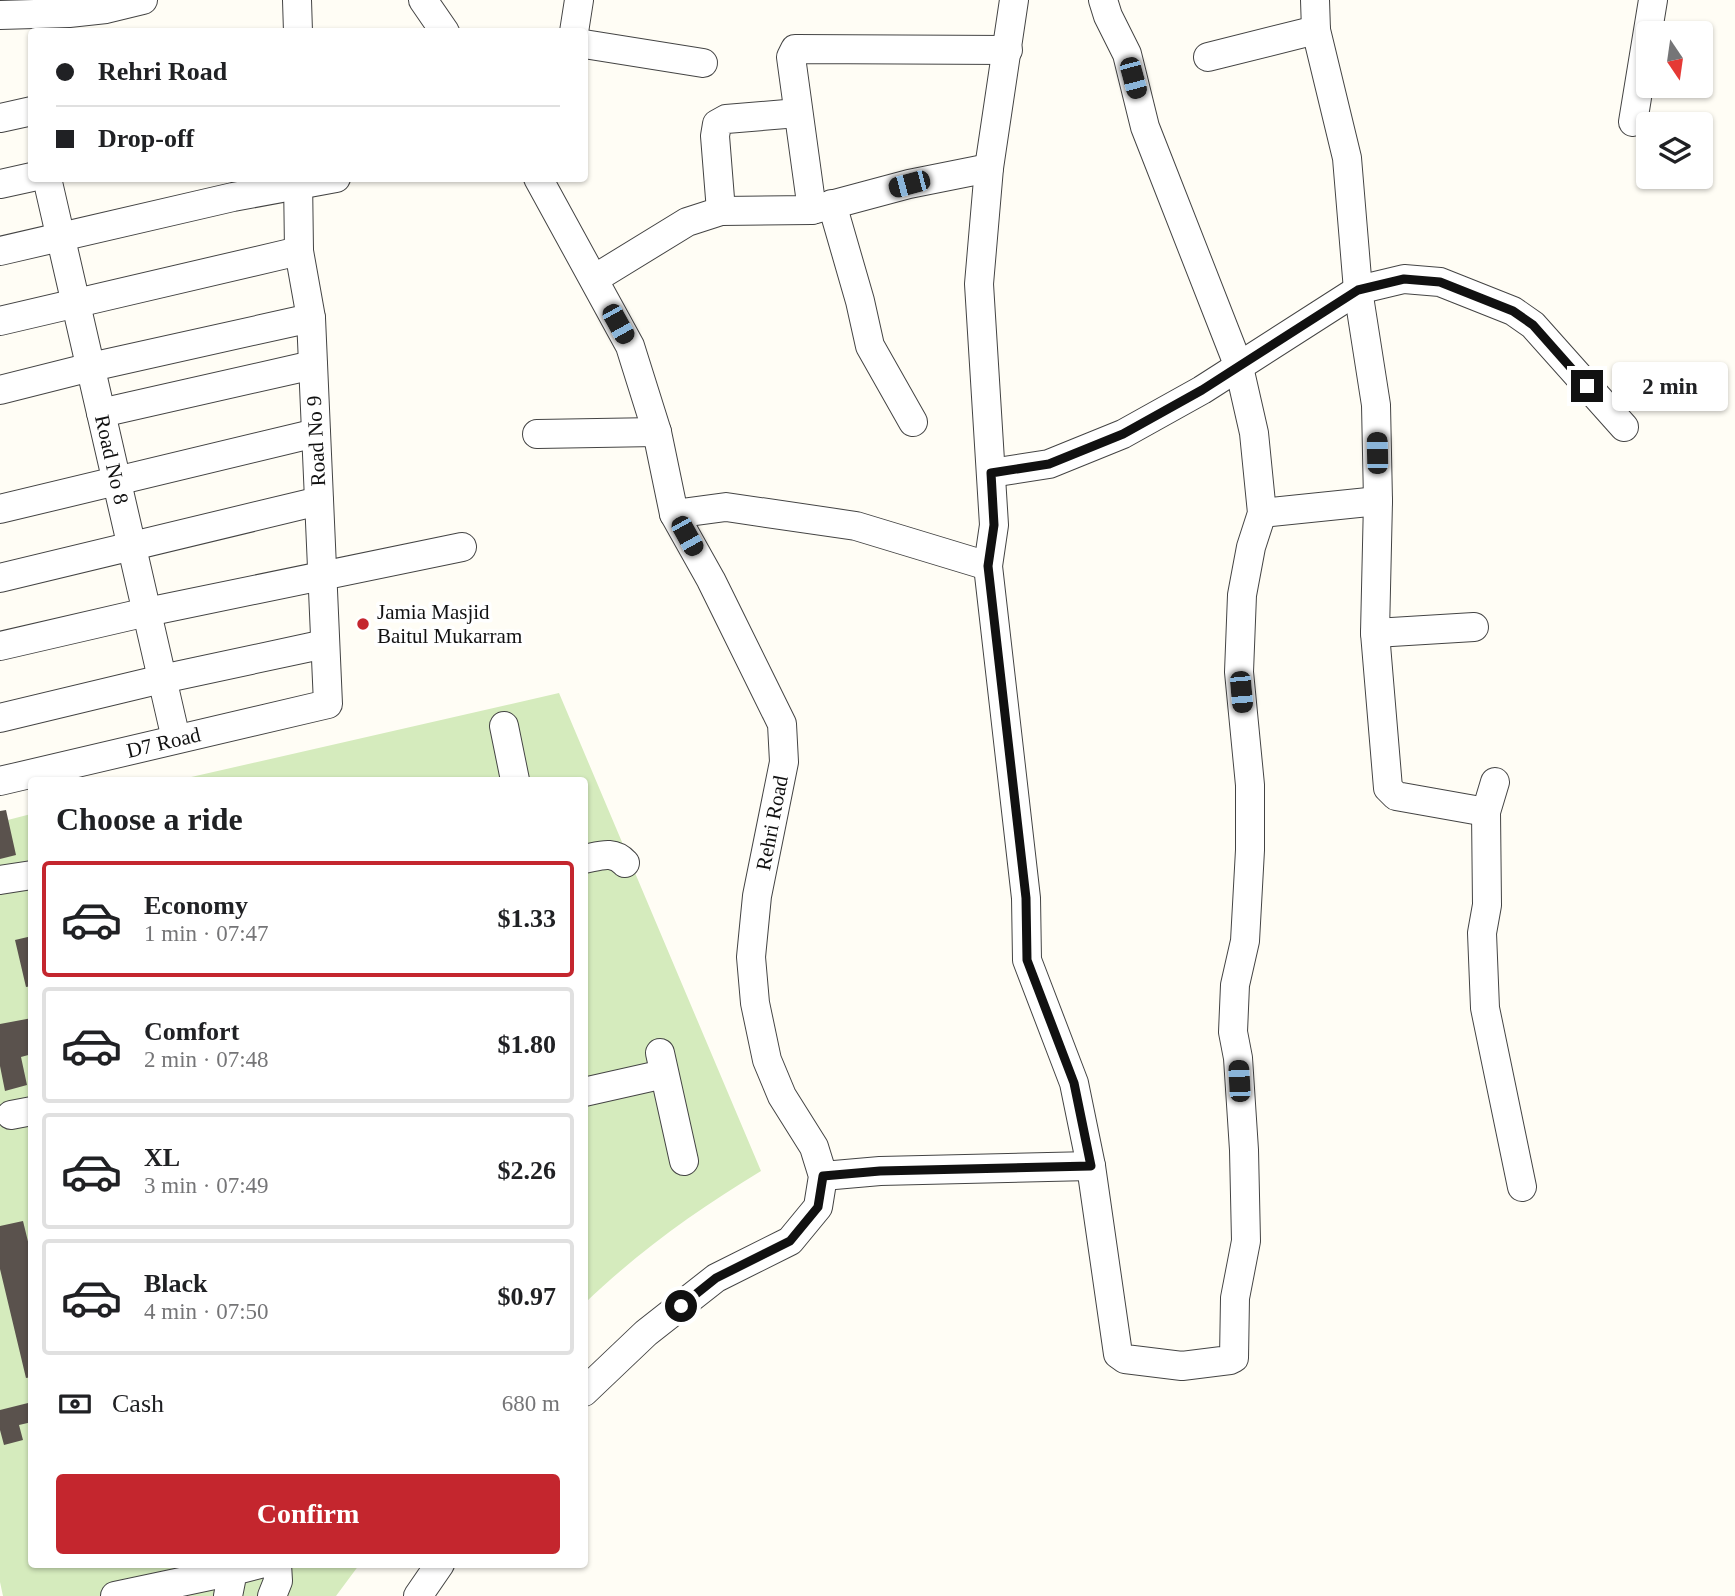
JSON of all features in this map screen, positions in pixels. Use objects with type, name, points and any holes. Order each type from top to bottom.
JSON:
[{"type":"street","points":[[0,15],[69,13],[106,9],[143,0]]},
{"type":"street","points":[[297,0],[298,28]]},
{"type":"street","points":[[423,0],[441,28]]},
{"type":"street","points":[[575,28],[579,0]]},
{"type":"street","points":[[1014,0],[989,168],[979,284],[994,525],[988,566],[1026,898],[1027,960],[1074,1083],[1091,1166],[1118,1354],[1125,1359],[1182,1366],[1232,1359],[1235,1298],[1246,1241],[1244,1150],[1238,1058],[1233,1032],[1235,985],[1245,941],[1250,850],[1250,785],[1239,672],[1242,595],[1251,547],[1262,513],[1254,432],[1239,367],[1145,127],[1127,54],[1103,0]]},
{"type":"street","points":[[1316,0],[1316,30],[1347,158],[1358,290],[1376,405],[1378,501],[1375,633],[1388,789],[1396,796],[1486,812]]},
{"type":"street","points":[[1633,122],[1653,0]]},
{"type":"street","points":[[1208,57],[1316,30]]},
{"type":"street","points":[[588,45],[703,63]]},
{"type":"street","points":[[913,422],[870,346],[860,301],[822,207],[798,113],[791,57],[795,49],[1008,50]]},
{"type":"street","points":[[0,117],[28,112]]},
{"type":"street","points":[[721,211],[715,136],[717,124],[726,119],[798,113]]},
{"type":"street","points":[[594,279],[687,222],[721,211],[822,207],[909,184],[989,168]]},
{"type":"street","points":[[0,184],[28,178]]},
{"type":"street","name":"Road No 8","points":[[48,182],[176,739]]},
{"type":"street","points":[[0,251],[294,182]]},
{"type":"street","name":"Road No 9","points":[[298,182],[299,251],[311,318],[328,704]]},
{"type":"street","name":"Rehri Road","points":[[546,185],[630,346],[657,432],[674,514],[717,592],[782,724],[784,762],[757,895],[751,957],[755,1003],[767,1060],[782,1096],[814,1147],[823,1176]]},
{"type":"street","points":[[0,321],[299,251]]},
{"type":"street","points":[[991,473],[1049,464],[1123,434],[1202,390],[1358,290],[1404,279],[1440,282],[1513,311],[1533,325],[1624,427]]},
{"type":"street","points":[[0,390],[90,367],[311,318]]},
{"type":"street","points":[[101,413],[313,365]]},
{"type":"street","points":[[537,434],[657,432]]},
{"type":"street","points":[[0,509],[316,433]]},
{"type":"street","points":[[1262,513],[1378,501]]},
{"type":"street","points":[[0,578],[319,502]]},
{"type":"street","points":[[674,514],[726,507],[856,526],[988,566]]},
{"type":"street","points":[[0,646],[147,612],[462,547]]},
{"type":"street","points":[[1375,633],[1474,627]]},
{"type":"street","points":[[0,718],[325,644]]},
{"type":"street","name":"D7 Road","points":[[0,781],[328,704]]},
{"type":"street","points":[[504,726],[514,777]]},
{"type":"street","points":[[1495,782],[1486,812],[1487,905],[1482,933],[1485,1008],[1522,1187]]},
{"type":"street","points":[[588,858],[612,854],[625,863]]},
{"type":"street","points":[[0,880],[28,876]]},
{"type":"street","points":[[588,1091],[662,1064],[684,1161]]},
{"type":"street","points":[[588,1388],[646,1334],[716,1278],[790,1241],[818,1207],[823,1176],[880,1171],[1091,1166]]},
{"type":"street","points":[[272,1596],[278,1581],[277,1568]]},
{"type":"street","points":[[418,1596],[437,1568]]},
{"type":"street","points":[[115,1596],[240,1577]]},
{"type":"green space","points":[[559,693],[761,1171],[669,1232],[588,1300],[588,777],[191,777]]},
{"type":"green space","points":[[28,815],[28,1568],[357,1568],[336,1596],[3,1596],[0,1582],[0,822]]},
{"type":"building","points":[[6,810],[16,855],[0,859],[0,811]]},
{"type":"building","points":[[28,937],[28,987],[26,987],[15,940]]},
{"type":"building","points":[[28,1019],[28,1055],[21,1057],[27,1085],[5,1091],[0,1066],[0,1024]]},
{"type":"building","points":[[23,1221],[28,1242],[28,1378],[0,1269],[0,1226]]},
{"type":"building","points":[[28,1403],[28,1423],[19,1425],[23,1440],[4,1445],[0,1430],[0,1410]]},
{"type":"place","name":"Jamia Masjid Baitul Mukarram","points":[[363,624]]},
{"type":"route","points":[[681,1306],[716,1278],[790,1241],[818,1207],[823,1176],[880,1171],[1091,1166],[1074,1083],[1027,960],[1026,898],[988,566],[994,525],[991,473],[1049,464],[1123,434],[1202,390],[1358,290],[1404,279],[1440,282],[1513,311],[1533,325],[1587,386]]}]
